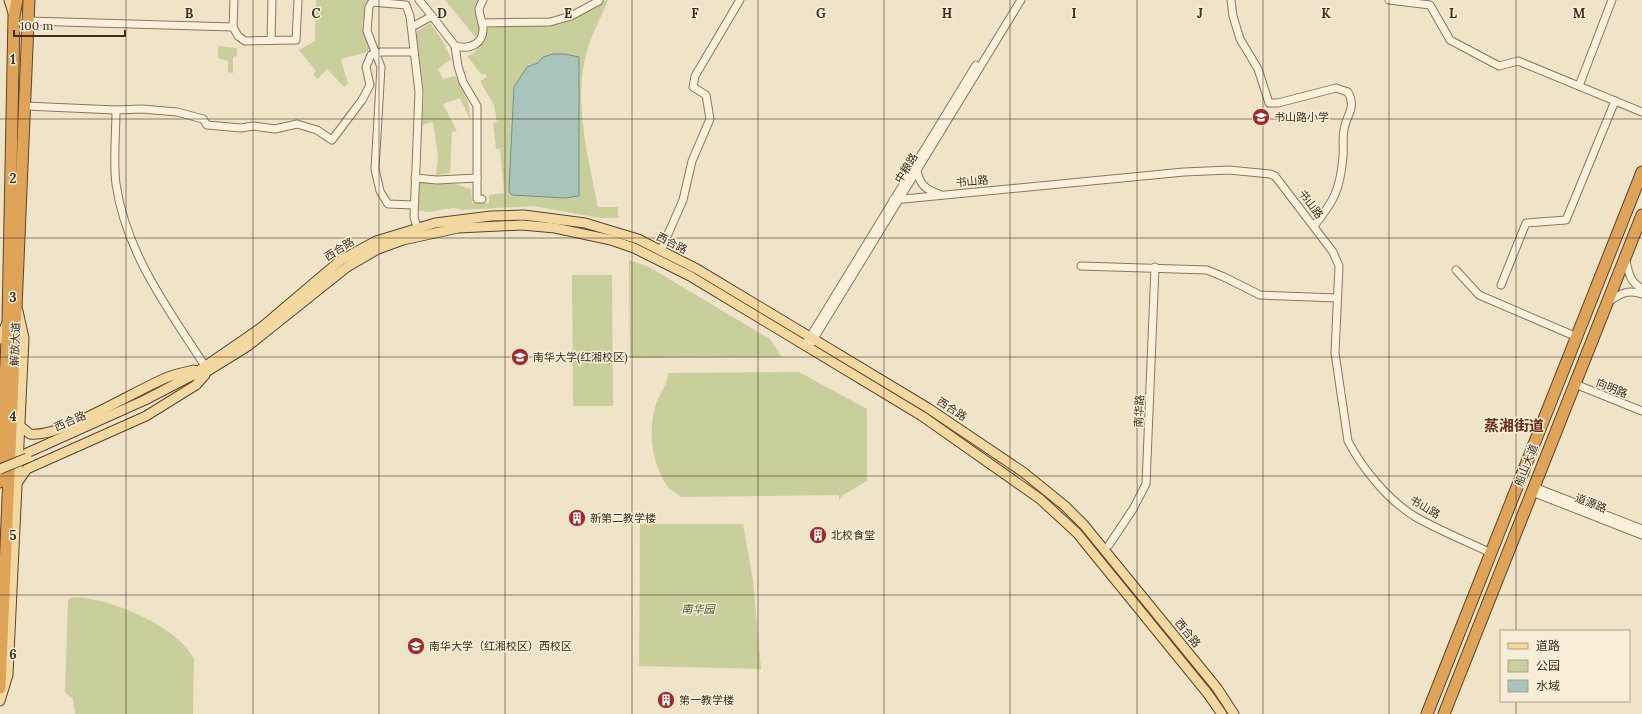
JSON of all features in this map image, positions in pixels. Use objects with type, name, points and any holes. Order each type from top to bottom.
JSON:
[{"type":"highway","name":"解放大道","points":[[0,482],[8,320],[14,16],[17,0]]},
{"type":"highway","name":"解放大道","points":[[0,688],[29,0]]},
{"type":"highway","name":"船山大道","points":[[1427,714],[1642,172]]},
{"type":"highway","name":"船山大道","points":[[1444,714],[1642,215]]},
{"type":"main road","points":[[9,0],[14,16]]},
{"type":"main road","points":[[29,21],[35,0]]},
{"type":"main road","name":"西合路","points":[[0,469],[206,369],[264,334],[346,268],[378,249],[418,231],[459,219],[524,215],[585,223],[614,231],[661,250],[697,269],[962,430],[1023,472],[1065,506],[1084,525],[1217,688],[1234,714]]},
{"type":"main road","name":"西合路","points":[[418,231],[522,225],[555,228],[611,240],[651,256],[690,276],[807,346],[922,416],[1017,482],[1057,513],[1077,533],[1142,612],[1208,694],[1222,714]]},
{"type":"main road","points":[[0,701],[8,675],[24,338],[17,302]]},
{"type":"main road","points":[[0,339],[8,320]]},
{"type":"main road","points":[[20,426],[30,434],[45,433],[68,425],[168,377],[206,369]]},
{"type":"main road","points":[[17,483],[27,469],[146,416],[196,385],[206,369]]},
{"type":"main road","name":"西合路","points":[[0,464],[27,456]]},
{"type":"street","points":[[234,0],[233,27],[238,36],[245,41],[296,40],[298,0]]},
{"type":"street","points":[[271,40],[272,0]]},
{"type":"street","points":[[419,0],[455,46],[458,66],[463,82],[477,106],[477,199],[482,199]]},
{"type":"street","points":[[455,46],[461,48],[476,45],[480,40],[483,30],[479,8],[483,0]]},
{"type":"street","points":[[661,250],[683,200],[692,162],[710,119],[706,96],[693,87],[695,76],[740,0]]},
{"type":"street","name":"中粮路","points":[[807,346],[1016,0]]},
{"type":"street","name":"中粮路","points":[[897,199],[917,170],[1021,0]]},
{"type":"street","points":[[1231,0],[1233,16],[1240,39],[1258,69],[1269,103],[1278,103],[1336,88],[1348,92],[1352,99],[1352,108],[1344,130],[1340,181],[1332,204],[1314,226]]},
{"type":"street","points":[[1389,0],[1430,5],[1450,40],[1500,66],[1518,61],[1642,112]]},
{"type":"street","points":[[1579,86],[1612,0]]},
{"type":"street","points":[[482,22],[550,22],[570,16],[599,1]]},
{"type":"street","points":[[414,205],[388,204],[377,183],[375,169],[381,67],[367,31],[370,3],[406,5],[410,16],[419,92],[414,205],[414,217],[418,231]]},
{"type":"street","points":[[412,28],[432,16]]},
{"type":"street","points":[[29,21],[233,27]]},
{"type":"street","points":[[25,106],[116,110],[142,109],[178,112],[203,120],[207,125],[241,128],[253,126],[275,129],[297,124],[316,130],[332,140],[362,100],[370,85],[366,67],[371,55],[381,52],[414,52]]},
{"type":"street","points":[[1501,285],[1526,223],[1566,220],[1615,101]]},
{"type":"street","points":[[116,110],[116,182],[121,209],[130,239],[162,301],[206,369]]},
{"type":"street","points":[[917,170],[923,185],[931,192],[941,195]]},
{"type":"street","name":"书山路","points":[[897,199],[1184,172],[1229,170],[1270,174],[1275,176],[1314,226],[1336,258],[1339,266],[1334,335],[1335,360],[1348,441],[1371,475],[1394,500],[1414,515],[1491,553]]},
{"type":"street","points":[[416,178],[437,180],[477,178]]},
{"type":"street","points":[[1626,257],[1630,276],[1637,286],[1642,288]]},
{"type":"street","points":[[1081,266],[1207,270],[1224,277],[1260,296],[1337,298]]},
{"type":"street","name":"南华路","points":[[1109,545],[1133,509],[1146,484],[1155,268]]},
{"type":"street","points":[[1456,270],[1479,295],[1577,337]]},
{"type":"street","points":[[1608,302],[1624,291],[1642,294]]},
{"type":"street","name":"向明路","points":[[1574,384],[1642,411]]},
{"type":"street","name":"道源路","points":[[1533,490],[1642,529]]},
{"type":"street","name":"道源路","points":[[1533,490],[1642,535]]},
{"type":"green space","points":[[316,0],[371,0],[366,3],[362,25],[371,51],[341,59],[348,84],[344,87],[327,69],[318,79],[313,75],[316,71],[299,50],[315,41]]},
{"type":"green space","points":[[445,0],[481,0],[480,33],[473,44],[462,45],[476,38]]},
{"type":"green space","points":[[608,0],[590,42],[583,67],[581,107],[586,148],[598,207],[618,207],[618,218],[600,218],[533,206],[462,210],[451,208],[430,212],[418,210],[420,182],[455,184],[471,189],[472,203],[489,203],[489,195],[504,193],[500,149],[496,149],[493,123],[497,122],[494,105],[480,81],[487,77],[485,73],[482,75],[467,56],[471,55],[477,49],[482,40],[486,27],[491,25],[527,26],[559,24]]},
{"type":"green space","points":[[430,23],[444,43],[451,59],[438,69],[443,79],[455,76],[459,80],[466,97],[471,121],[460,98],[443,104],[457,131],[452,132],[450,173],[436,175],[438,157],[433,122],[422,125],[424,95],[416,32]]},
{"type":"green space","points":[[218,46],[237,48],[237,56],[233,57],[233,73],[228,72],[228,61],[218,58]]},
{"type":"green space","points":[[629,260],[649,267],[770,339],[782,357],[630,358]]},
{"type":"green space","points":[[572,275],[612,275],[613,406],[573,406]]},
{"type":"green space","points":[[799,372],[867,409],[867,481],[843,495],[839,500],[839,495],[681,497],[668,486],[661,475],[654,455],[652,445],[652,424],[656,404],[665,385],[668,373]]},
{"type":"green space","name":"南华园","points":[[640,524],[743,524],[753,580],[761,669],[639,666]]},
{"type":"green space","points":[[73,597],[105,602],[123,608],[158,625],[173,635],[194,659],[193,714],[75,714],[73,699],[65,692],[68,600]]},
{"type":"water","points":[[553,54],[565,54],[579,57],[579,196],[565,198],[512,195],[509,192],[509,188],[514,87],[527,67],[538,63],[543,57]]},
{"type":"place","name":"书山路小学","points":[[1261,117]]},
{"type":"place","name":"南华大学(红湘校区)","points":[[520,357]]},
{"type":"place","name":"新第二教学楼","points":[[577,518]]},
{"type":"place","name":"北校食堂","points":[[818,535]]},
{"type":"place","name":"南华大学（红湘校区）西校区","points":[[416,646]]},
{"type":"place","name":"第一教学楼","points":[[666,700]]},
{"type":"district","name":"蒸湘街道","points":[[1514,425]]}]
